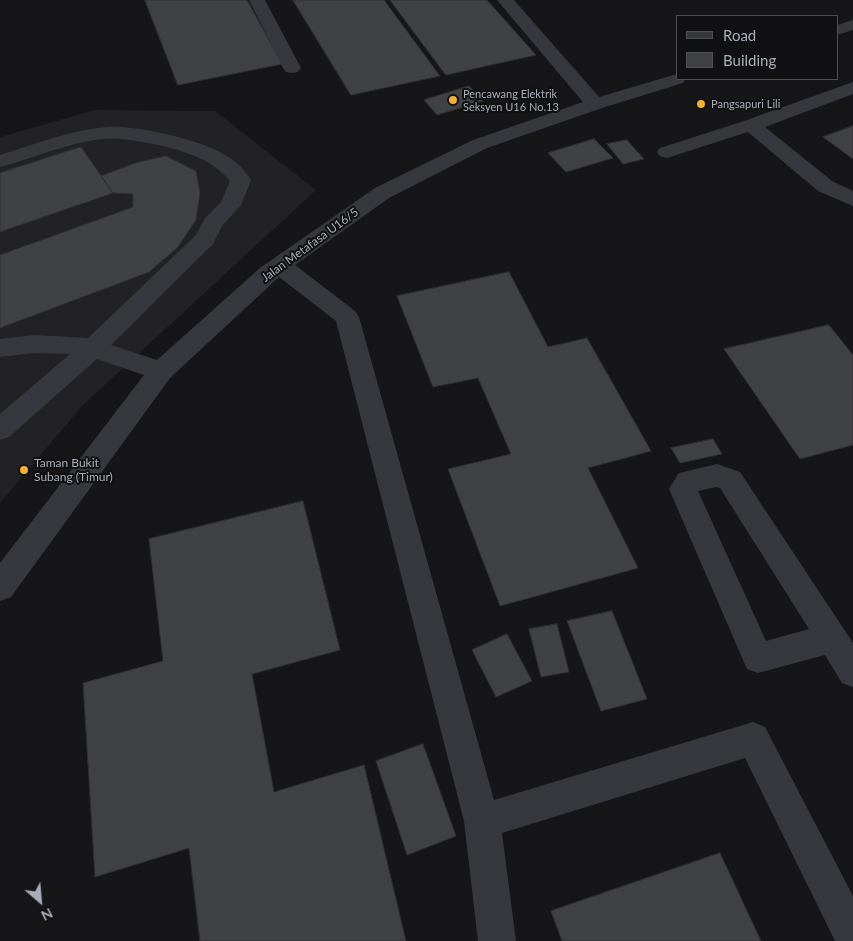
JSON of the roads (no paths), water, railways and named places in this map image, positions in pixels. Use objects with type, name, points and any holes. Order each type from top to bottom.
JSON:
[{"type":"street","points":[[257,0],[292,68]]},
{"type":"street","points":[[505,0],[595,104]]},
{"type":"street","points":[[838,30],[853,25]]},
{"type":"street","name":"Jalan Metafasa U16/5","points":[[0,588],[161,371],[268,273],[382,193],[480,144],[595,104],[676,79]]},
{"type":"street","points":[[666,152],[751,125],[853,88]]},
{"type":"street","points":[[751,125],[825,186],[853,199]]},
{"type":"street","points":[[0,161],[85,137],[109,132],[125,133],[190,148],[222,160],[241,180],[230,206],[213,224],[205,239],[93,348],[2,426]]},
{"type":"street","points":[[279,266],[347,317],[482,821],[497,941]]},
{"type":"street","points":[[0,348],[19,344],[49,342],[93,348],[161,371]]},
{"type":"street","points":[[832,638],[758,658],[683,489],[689,481],[717,475],[730,480],[832,638],[853,672]]},
{"type":"street","points":[[482,821],[753,739],[853,936]]},
{"type":"place","name":"Pencawang Elektrik Seksyen U16 No.13","points":[[453,100]]},
{"type":"place","name":"Pangsapuri Lili","points":[[701,104]]},
{"type":"place","name":"Taman Bukit Subang (Timur)","points":[[24,470]]}]
